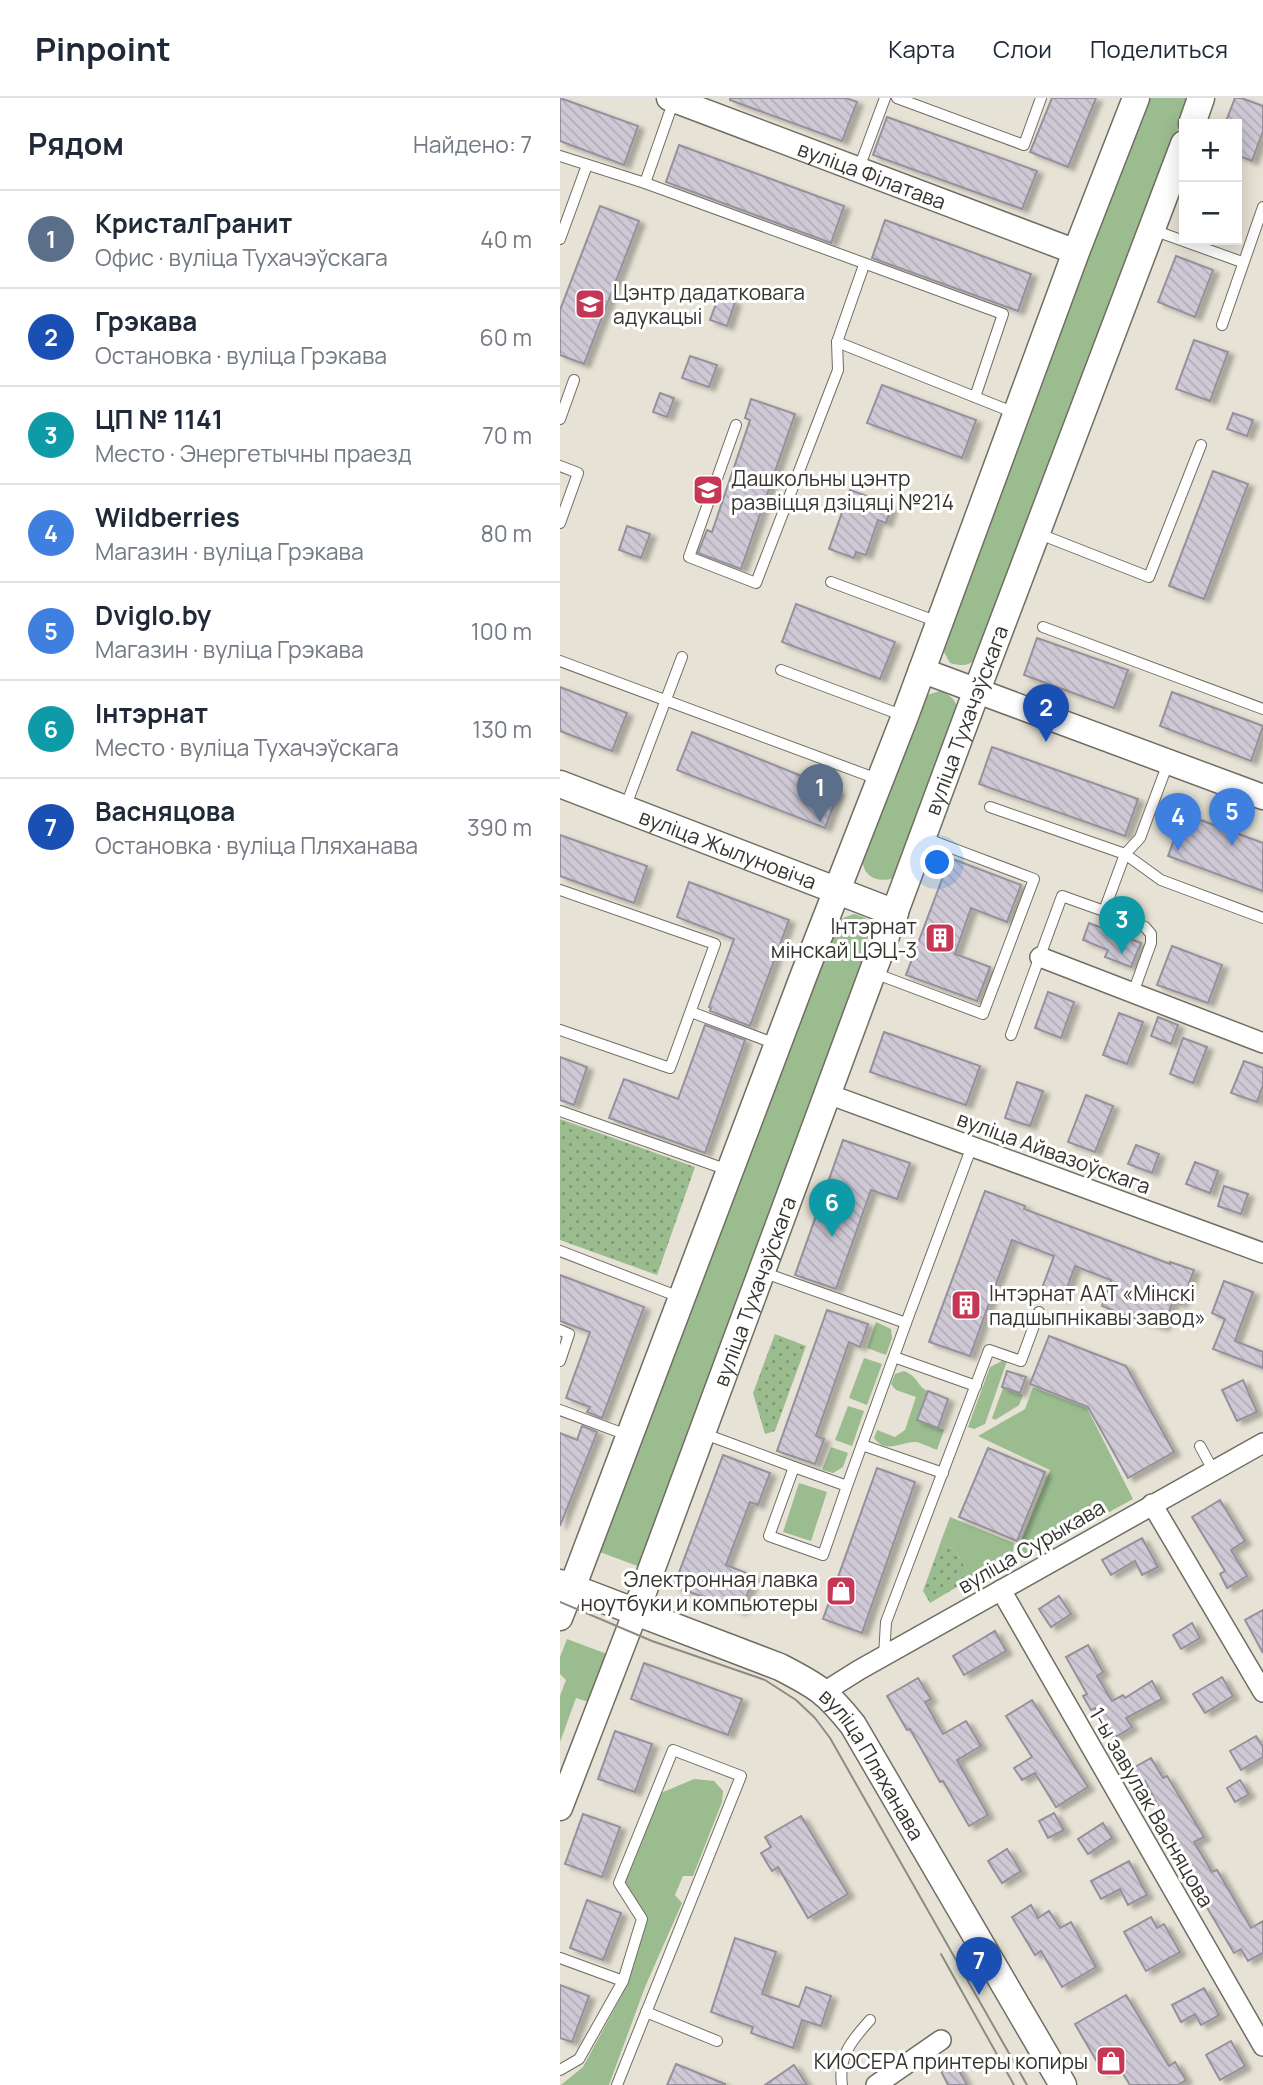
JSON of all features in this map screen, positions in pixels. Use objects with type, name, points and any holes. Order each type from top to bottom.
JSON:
[{"type":"main road","points":[[566,1586],[631,1437],[1136,98]]},
{"type":"main road","points":[[1194,119],[1201,98]]},
{"type":"main road","name":"вуліца Тухачэўскага","points":[[636,1611],[977,690],[1179,157]]},
{"type":"main road","name":"вуліца Жылуновіча","points":[[560,784],[895,914]]},
{"type":"main road","name":"вуліца Пляханава","points":[[566,1586],[780,1667],[824,1692],[853,1725],[1062,2085]]},
{"type":"street","name":"вуліца Філатава","points":[[672,99],[1076,252]]},
{"type":"street","points":[[921,670],[1263,797]]},
{"type":"street","points":[[1040,957],[1263,1042]]},
{"type":"street","name":"вуліца Айвазоўскага","points":[[828,1094],[1263,1253]]},
{"type":"street","name":"вуліца Сурыкава","points":[[824,1692],[1263,1443]]},
{"type":"street","points":[[1152,1504],[1263,1692]]},
{"type":"street","points":[[560,1618],[566,1586]]},
{"type":"street","name":"1-ы завулак Васняцова","points":[[1001,1590],[1263,2046]]},
{"type":"street","name":"вуліца Тухачэўскага","points":[[560,1808],[636,1611]]},
{"type":"street","points":[[876,2085],[941,2040]]},
{"type":"lane","points":[[859,168],[885,98]]},
{"type":"lane","points":[[897,98],[1024,145],[1041,98]]},
{"type":"lane","points":[[645,183],[672,99]]},
{"type":"lane","points":[[560,156],[645,183],[1003,314],[975,397]]},
{"type":"lane","points":[[560,239],[587,165]]},
{"type":"lane","points":[[1222,325],[1263,207]]},
{"type":"lane","points":[[1152,230],[1242,262]]},
{"type":"lane","points":[[736,425],[689,557],[756,583],[838,370],[837,342],[863,265]]},
{"type":"lane","points":[[837,342],[1017,414]]},
{"type":"lane","points":[[560,419],[574,380]]},
{"type":"lane","points":[[1036,533],[1149,577],[1201,445]]},
{"type":"lane","points":[[560,466],[578,473],[560,523]]},
{"type":"lane","points":[[831,582],[938,622]]},
{"type":"lane","points":[[1043,627],[1263,709]]},
{"type":"lane","points":[[624,808],[682,657]]},
{"type":"lane","points":[[560,661],[880,780]]},
{"type":"lane","points":[[781,670],[905,716]]},
{"type":"lane","points":[[1104,911],[1125,854],[1140,838],[1168,763]]},
{"type":"lane","points":[[990,807],[1125,854],[1161,880],[1263,918]]},
{"type":"lane","points":[[874,972],[983,1014],[1034,879],[923,837]]},
{"type":"lane","points":[[560,890],[715,944],[670,1068],[560,1030]]},
{"type":"lane","points":[[1011,1035],[1062,896],[1145,927],[1151,934],[1151,943],[1133,993]]},
{"type":"lane","points":[[691,1013],[778,1044]]},
{"type":"lane","points":[[560,1111],[731,1171]]},
{"type":"lane","points":[[794,1467],[769,1536],[823,1555],[972,1146]]},
{"type":"lane","points":[[560,1251],[683,1298]]},
{"type":"lane","points":[[762,1272],[906,1323]]},
{"type":"lane","points":[[884,1656],[886,1622],[989,1350],[1021,1360],[1039,1312]]},
{"type":"lane","points":[[560,1330],[569,1334],[560,1361]]},
{"type":"lane","points":[[894,1357],[976,1386]]},
{"type":"lane","points":[[560,1409],[631,1437]]},
{"type":"lane","points":[[702,1433],[847,1486]]},
{"type":"lane","points":[[862,1445],[943,1472]]},
{"type":"lane","points":[[1200,1446],[1213,1470]]},
{"type":"lane","points":[[560,2070],[579,2059],[623,1981],[642,1919],[619,1883],[673,1750],[741,1776],[617,2085]]},
{"type":"lane","points":[[560,1958],[623,1981]]},
{"type":"lane","points":[[646,2012],[717,2041]]},
{"type":"lane","points":[[842,2085],[842,2060],[850,2043],[870,2020]]},
{"type":"green space","points":[[1147,98],[1190,98],[1182,119],[1179,119],[1179,127],[984,649],[970,664],[950,663],[944,652],[946,636]]},
{"type":"green space","points":[[940,691],[954,700],[958,716],[894,878],[875,879],[864,868],[863,855],[927,695]]},
{"type":"green space","points":[[854,914],[869,921],[876,936],[640,1567],[600,1552],[834,925]]},
{"type":"green space","points":[[560,1119],[695,1167],[657,1275],[560,1240]]},
{"type":"green space","points":[[876,1322],[891,1329],[892,1338],[886,1355],[867,1348]]},
{"type":"green space","points":[[775,1334],[806,1346],[775,1431],[765,1434],[753,1393]]},
{"type":"green space","points":[[864,1358],[882,1364],[867,1405],[849,1398]]},
{"type":"green space","points":[[1007,1361],[985,1424],[974,1429],[968,1427],[990,1367]]},
{"type":"green space","points":[[904,1371],[928,1391],[917,1420],[944,1430],[937,1450],[916,1442],[884,1446],[874,1438],[877,1430],[895,1437],[905,1430],[916,1397],[896,1390],[891,1384],[895,1374]]},
{"type":"green space","points":[[1033,1387],[1087,1408],[1133,1499],[1022,1560],[1020,1543],[1050,1470],[978,1436],[1025,1409]]},
{"type":"green space","points":[[1003,1388],[1023,1395],[1019,1405],[995,1420],[992,1418]]},
{"type":"green space","points":[[848,1406],[864,1411],[852,1446],[835,1440]]},
{"type":"green space","points":[[831,1447],[848,1453],[843,1467],[833,1473],[822,1470]]},
{"type":"green space","points":[[799,1483],[827,1492],[811,1541],[783,1532]]},
{"type":"green space","points":[[950,1517],[1014,1543],[1013,1552],[972,1578],[954,1549],[940,1544]]},
{"type":"green space","points":[[940,1544],[954,1549],[972,1578],[930,1603],[923,1591]]},
{"type":"green space","points":[[567,1639],[607,1654],[589,1702],[576,1698],[560,1742],[560,1696],[566,1680],[560,1674],[560,1657]]},
{"type":"green space","points":[[694,1779],[714,1781],[723,1791],[722,1802],[693,1876],[683,1876],[675,1895],[682,1903],[645,1987],[609,2085],[561,2085],[583,2067],[622,1995],[647,1920],[624,1883],[661,1793]]},
{"type":"building","points":[[560,98],[638,126],[624,165],[560,141]]},
{"type":"building","points":[[730,98],[846,98],[857,102],[842,141]]},
{"type":"building","points":[[1052,98],[1096,98],[1068,167],[1030,152]]},
{"type":"building","points":[[1235,98],[1263,106],[1263,131],[1252,161],[1242,157],[1242,119],[1227,119]]},
{"type":"building","points":[[887,117],[1037,171],[1022,209],[873,155]]},
{"type":"building","points":[[679,145],[844,206],[831,243],[666,182]]},
{"type":"building","points":[[600,206],[639,221],[584,364],[560,355],[560,310]]},
{"type":"building","points":[[885,220],[1031,274],[1018,311],[872,258]]},
{"type":"building","points":[[1176,256],[1213,270],[1195,317],[1158,302]]},
{"type":"building","points":[[719,296],[735,302],[727,326],[710,320]]},
{"type":"building","points":[[1194,340],[1228,352],[1210,401],[1176,389]]},
{"type":"building","points":[[690,356],[717,365],[709,387],[682,378]]},
{"type":"building","points":[[882,385],[976,420],[962,458],[867,423]]},
{"type":"building","points":[[660,393],[674,398],[667,417],[653,412]]},
{"type":"building","points":[[751,399],[795,414],[741,569],[698,553],[707,530],[712,532],[750,420],[745,418]]},
{"type":"building","points":[[1233,413],[1253,420],[1247,436],[1227,429]]},
{"type":"building","points":[[1213,471],[1248,484],[1204,599],[1169,586]]},
{"type":"building","points":[[850,490],[892,505],[886,523],[878,520],[866,555],[856,552],[854,558],[829,549]]},
{"type":"building","points":[[627,526],[650,534],[641,558],[619,550]]},
{"type":"building","points":[[796,604],[895,642],[880,679],[782,642]]},
{"type":"building","points":[[1037,638],[1128,670],[1114,708],[1024,675]]},
{"type":"building","points":[[560,687],[627,713],[612,751],[560,731]]},
{"type":"building","points":[[1172,692],[1263,726],[1251,761],[1160,726]]},
{"type":"building","points":[[692,732],[839,791],[825,828],[677,770]]},
{"type":"building","points":[[992,747],[1138,799],[1125,836],[979,784]]},
{"type":"building","points":[[1184,814],[1263,843],[1263,891],[1168,856]]},
{"type":"building","points":[[560,835],[647,866],[634,903],[560,876]]},
{"type":"building","name":"Інтэрнат мінскай ЦЭЦ-3","points":[[950,858],[1021,885],[1007,922],[971,908],[955,954],[990,967],[977,1001],[906,975]]},
{"type":"building","points":[[689,882],[789,920],[750,1026],[710,1011],[709,1007],[734,939],[677,917]]},
{"type":"building","points":[[1089,923],[1141,943],[1131,967],[1105,957],[1108,950],[1083,940]]},
{"type":"building","points":[[1172,946],[1222,965],[1208,1003],[1157,985]]},
{"type":"building","points":[[1048,992],[1074,1002],[1061,1038],[1035,1028]]},
{"type":"building","points":[[1119,1013],[1143,1022],[1127,1064],[1103,1055]]},
{"type":"building","points":[[1158,1017],[1178,1025],[1171,1044],[1151,1036]]},
{"type":"building","points":[[705,1025],[745,1040],[705,1153],[609,1118],[624,1079],[678,1099]]},
{"type":"building","points":[[884,1032],[980,1066],[966,1105],[870,1072]]},
{"type":"building","points":[[1183,1038],[1207,1047],[1193,1083],[1170,1074]]},
{"type":"building","points":[[560,1057],[587,1067],[574,1105],[560,1100]]},
{"type":"building","points":[[1244,1061],[1263,1068],[1263,1085],[1257,1102],[1231,1093]]},
{"type":"building","points":[[1017,1082],[1043,1091],[1030,1126],[1005,1118]]},
{"type":"building","points":[[1086,1095],[1113,1106],[1095,1152],[1068,1142]]},
{"type":"building","points":[[843,1140],[910,1163],[897,1199],[871,1190],[836,1289],[795,1275]]},
{"type":"building","points":[[1136,1145],[1159,1154],[1152,1173],[1128,1164]]},
{"type":"building","points":[[1195,1162],[1218,1171],[1210,1193],[1186,1184]]},
{"type":"building","points":[[1224,1186],[1248,1194],[1241,1214],[1218,1206]]},
{"type":"building","points":[[985,1191],[1025,1206],[1024,1209],[1170,1264],[1194,1270],[1181,1304],[1173,1301],[1163,1327],[1130,1317],[1102,1306],[1111,1280],[1075,1266],[1063,1299],[1041,1291],[1054,1256],[1012,1240],[970,1356],[929,1342]]},
{"type":"building","points":[[560,1275],[644,1307],[602,1418],[587,1412],[590,1407],[566,1398],[590,1332],[560,1321]]},
{"type":"building","points":[[1224,1281],[1253,1292],[1235,1341],[1263,1352],[1263,1368],[1213,1349],[1225,1319],[1212,1313]]},
{"type":"building","points":[[827,1310],[868,1324],[860,1347],[849,1342],[816,1436],[824,1439],[815,1464],[777,1451]]},
{"type":"building","points":[[1049,1336],[1126,1366],[1174,1452],[1128,1478],[1088,1407],[1030,1384]]},
{"type":"building","points":[[1007,1371],[1026,1377],[1020,1393],[1002,1387]]},
{"type":"building","points":[[1243,1380],[1257,1412],[1237,1421],[1222,1390]]},
{"type":"building","points":[[928,1391],[948,1399],[938,1428],[917,1420]]},
{"type":"building","points":[[582,1426],[597,1432],[560,1526],[560,1433],[577,1440]]},
{"type":"building","points":[[988,1448],[1045,1472],[1017,1541],[959,1517]]},
{"type":"building","points":[[723,1455],[770,1473],[758,1505],[750,1502],[726,1565],[754,1576],[741,1611],[674,1586]]},
{"type":"building","points":[[877,1468],[915,1482],[862,1633],[823,1619]]},
{"type":"building","points":[[1220,1500],[1245,1541],[1231,1550],[1247,1576],[1227,1588],[1220,1574],[1225,1571],[1192,1517]]},
{"type":"building","points":[[1142,1538],[1158,1567],[1142,1575],[1135,1561],[1111,1575],[1102,1560]]},
{"type":"building","points":[[1059,1596],[1071,1614],[1051,1627],[1039,1609]]},
{"type":"building","points":[[1263,1610],[1263,1653],[1245,1620]]},
{"type":"building","points":[[1192,1623],[1200,1638],[1181,1649],[1173,1635]]},
{"type":"building","points":[[995,1631],[1006,1651],[964,1675],[953,1656]]},
{"type":"building","points":[[1088,1645],[1103,1672],[1097,1676],[1112,1701],[1123,1695],[1125,1698],[1152,1681],[1162,1699],[1126,1718],[1132,1727],[1114,1738],[1095,1708],[1091,1710],[1083,1696],[1087,1694],[1066,1657]]},
{"type":"building","points":[[644,1663],[742,1699],[728,1735],[631,1699]]},
{"type":"building","points":[[1222,1677],[1233,1696],[1205,1713],[1193,1694]]},
{"type":"building","points":[[918,1678],[931,1699],[925,1702],[943,1734],[966,1721],[981,1746],[957,1760],[988,1815],[969,1826],[887,1696]]},
{"type":"building","points":[[1032,1700],[1088,1787],[1056,1807],[1035,1773],[1022,1780],[1014,1768],[1032,1757],[1006,1716]]},
{"type":"building","points":[[615,1731],[652,1744],[635,1792],[598,1779]]},
{"type":"building","points":[[1256,1736],[1263,1747],[1263,1757],[1241,1770],[1230,1751]]},
{"type":"building","points":[[1151,1758],[1163,1778],[1167,1776],[1204,1837],[1194,1842],[1212,1872],[1217,1870],[1251,1928],[1263,1921],[1263,1953],[1248,1961],[1241,1949],[1234,1953],[1177,1857],[1183,1854],[1145,1781],[1142,1783],[1133,1768]]},
{"type":"building","points":[[1240,1780],[1249,1794],[1235,1802],[1227,1788]]},
{"type":"building","points":[[1054,1813],[1064,1830],[1048,1838],[1039,1821]]},
{"type":"building","points":[[583,1814],[620,1827],[602,1877],[565,1864]]},
{"type":"building","points":[[801,1816],[848,1894],[808,1918],[778,1867],[772,1871],[761,1853],[771,1847],[765,1837]]},
{"type":"building","points":[[1103,1823],[1112,1838],[1088,1854],[1078,1839]]},
{"type":"building","points":[[1007,1849],[1021,1871],[1002,1883],[988,1861]]},
{"type":"building","points":[[1129,1861],[1147,1895],[1128,1905],[1120,1889],[1101,1899],[1091,1881]]},
{"type":"building","points":[[587,1900],[621,1913],[603,1960],[570,1948]]},
{"type":"building","points":[[1031,1905],[1038,1918],[1049,1911],[1060,1928],[1071,1922],[1096,1967],[1062,1987],[1041,1951],[1035,1955],[1012,1917]]},
{"type":"building","points":[[1151,1917],[1157,1928],[1164,1924],[1180,1952],[1146,1971],[1124,1932]]},
{"type":"building","points":[[735,1938],[776,1952],[762,1994],[799,2007],[806,1987],[831,1996],[821,2026],[802,2020],[793,2048],[751,2033],[753,2027],[711,2012]]},
{"type":"building","points":[[560,1985],[589,1996],[572,2042],[560,2038]]},
{"type":"building","points":[[1204,1988],[1219,2015],[1201,2025],[1195,2014],[1181,2022],[1172,2005]]},
{"type":"building","points":[[1126,1995],[1169,2066],[1175,2062],[1186,2080],[1178,2085],[1130,2085],[1117,2064],[1103,2072],[1075,2024]]},
{"type":"building","points":[[1231,2041],[1245,2066],[1220,2080],[1206,2055]]},
{"type":"building","points":[[955,2063],[967,2085],[948,2085],[941,2071]]},
{"type":"building","points":[[676,2064],[725,2084],[725,2085],[667,2085]]},
{"type":"building","points":[[794,2065],[807,2085],[765,2085]]},
{"type":"tram line","points":[[560,1602],[652,1641],[765,1680],[796,1700],[815,1718],[830,1738],[1027,2085]]},
{"type":"tram line","points":[[941,1954],[1014,2085]]},
{"type":"place","name":"Цэнтр дадатковага адукацыі","points":[[590,304]]},
{"type":"place","name":"Дашкольны цэнтр развіцця дзіцяці №214","points":[[708,490]]},
{"type":"place","name":"Грэкава","points":[[1046,742]]},
{"type":"place","name":"КристалГранит","points":[[820,822]]},
{"type":"place","name":"Dviglo.by","points":[[1232,846]]},
{"type":"place","name":"Wildberries","points":[[1178,851]]},
{"type":"place","name":"Інтэрнат мінскай ЦЭЦ-3","points":[[940,938]]},
{"type":"place","name":"ЦП № 1141","points":[[1122,954]]},
{"type":"place","name":"Інтэрнат","points":[[832,1237]]},
{"type":"place","name":"Інтэрнат ААТ «Мінскі падшыпнікавы завод»","points":[[966,1305]]},
{"type":"place","name":"Электронная лавка ноутбуки и компьютеры","points":[[841,1591]]},
{"type":"place","name":"Васняцова","points":[[979,1995]]},
{"type":"place","name":"КИОСЕРА принтеры копиры","points":[[1111,2061]]}]
